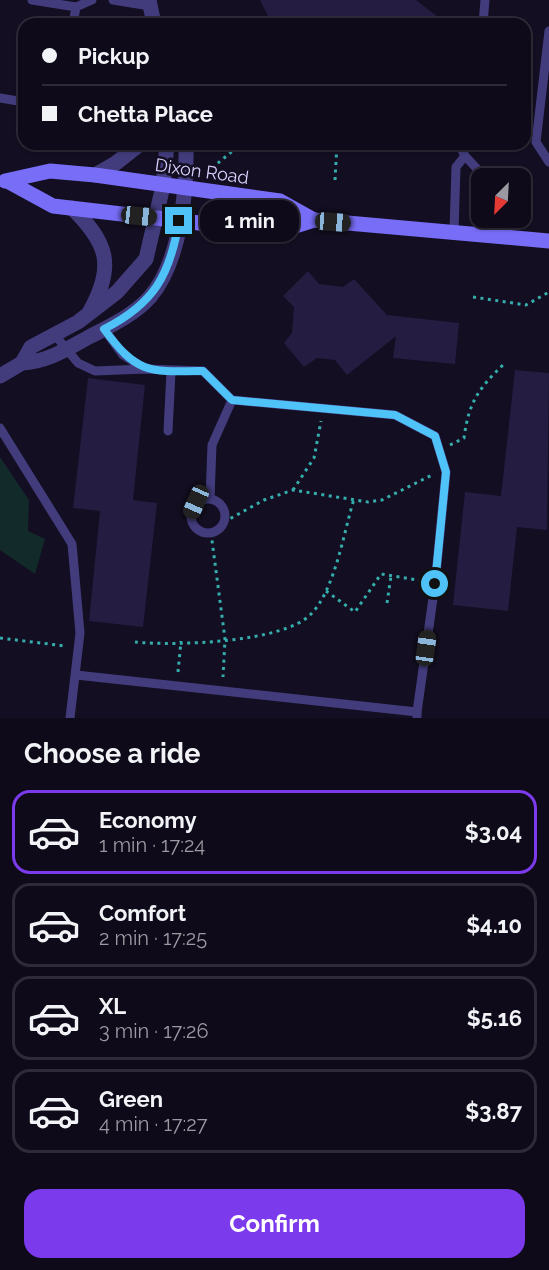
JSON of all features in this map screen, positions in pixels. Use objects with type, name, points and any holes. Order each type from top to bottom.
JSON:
[{"type":"main road","name":"Dixon Road","points":[[4,181],[51,171],[95,176],[280,201],[314,220]]},
{"type":"main road","name":"Dixon Road","points":[[4,181],[53,206],[276,232],[314,220],[549,241]]},
{"type":"street","points":[[150,3],[153,18]]},
{"type":"street","points":[[95,176],[132,150]]},
{"type":"street","points":[[22,363],[31,347],[87,316],[117,292],[146,259],[163,186],[166,150]]},
{"type":"street","points":[[0,376],[22,363],[41,362],[104,329],[136,309],[159,284],[174,253],[186,150]]},
{"type":"street","points":[[72,208],[96,232],[105,256],[105,275],[99,294],[87,316]]},
{"type":"lane","points":[[32,0],[76,7],[93,0]]},
{"type":"lane","points":[[114,0],[150,3]]},
{"type":"lane","points":[[484,18],[485,0]]},
{"type":"lane","points":[[74,18],[76,7]]},
{"type":"lane","points":[[549,31],[536,142],[549,162]]},
{"type":"lane","points":[[0,98],[18,101]]},
{"type":"lane","points":[[462,150],[480,172],[480,235]]},
{"type":"lane","points":[[454,231],[456,167],[465,156]]},
{"type":"lane","points":[[104,329],[123,355],[145,369]]},
{"type":"lane","points":[[54,334],[78,363],[95,371],[145,369],[171,372],[203,371],[232,400],[395,415],[435,436],[444,468],[435,584],[417,715],[223,690],[76,675]]},
{"type":"lane","points":[[168,431],[171,372]]},
{"type":"lane","points":[[210,498],[212,445],[232,400]]},
{"type":"lane","points":[[0,428],[72,544],[80,633],[70,718]]},
{"type":"lane","points":[[210,498],[223,507],[224,522],[219,529],[211,533],[196,530],[190,516],[196,502],[210,498]]},
{"type":"path","points":[[212,168],[234,150]]},
{"type":"path","points":[[335,180],[337,150]]},
{"type":"path","points":[[473,297],[526,305],[549,292]]},
{"type":"path","points":[[440,451],[464,438],[467,417],[481,386],[505,363]]},
{"type":"path","points":[[293,490],[314,458],[323,408]]},
{"type":"path","points":[[224,522],[264,500],[293,490],[354,499],[382,500],[444,468]]},
{"type":"path","points":[[135,642],[225,639],[265,636],[287,631],[311,615],[326,591],[354,499]]},
{"type":"path","points":[[211,533],[225,639],[223,690]]},
{"type":"path","points":[[326,591],[355,612],[381,574],[435,584]]},
{"type":"path","points":[[387,603],[391,576]]},
{"type":"path","points":[[0,638],[78,648]]},
{"type":"path","points":[[176,686],[181,641]]},
{"type":"green space","points":[[0,457],[29,500],[28,531],[45,539],[35,574],[0,550]]},
{"type":"building","points":[[260,0],[416,0],[439,18],[269,18]]},
{"type":"building","points":[[308,271],[319,284],[343,287],[354,279],[387,315],[459,323],[455,364],[393,358],[396,336],[347,375],[335,360],[317,358],[304,367],[284,343],[292,333],[294,307],[283,296]]},
{"type":"building","points":[[515,370],[549,373],[547,530],[517,527],[508,611],[453,605],[465,492],[501,496]]},
{"type":"building","points":[[88,378],[145,385],[133,500],[157,503],[143,627],[89,621],[100,511],[73,508]]},
{"type":"route","points":[[179,221],[174,253],[167,270],[150,297],[118,322],[104,329],[123,355],[132,362],[145,369],[171,372],[203,371],[232,400],[395,415],[435,436],[446,472],[435,584]]}]
